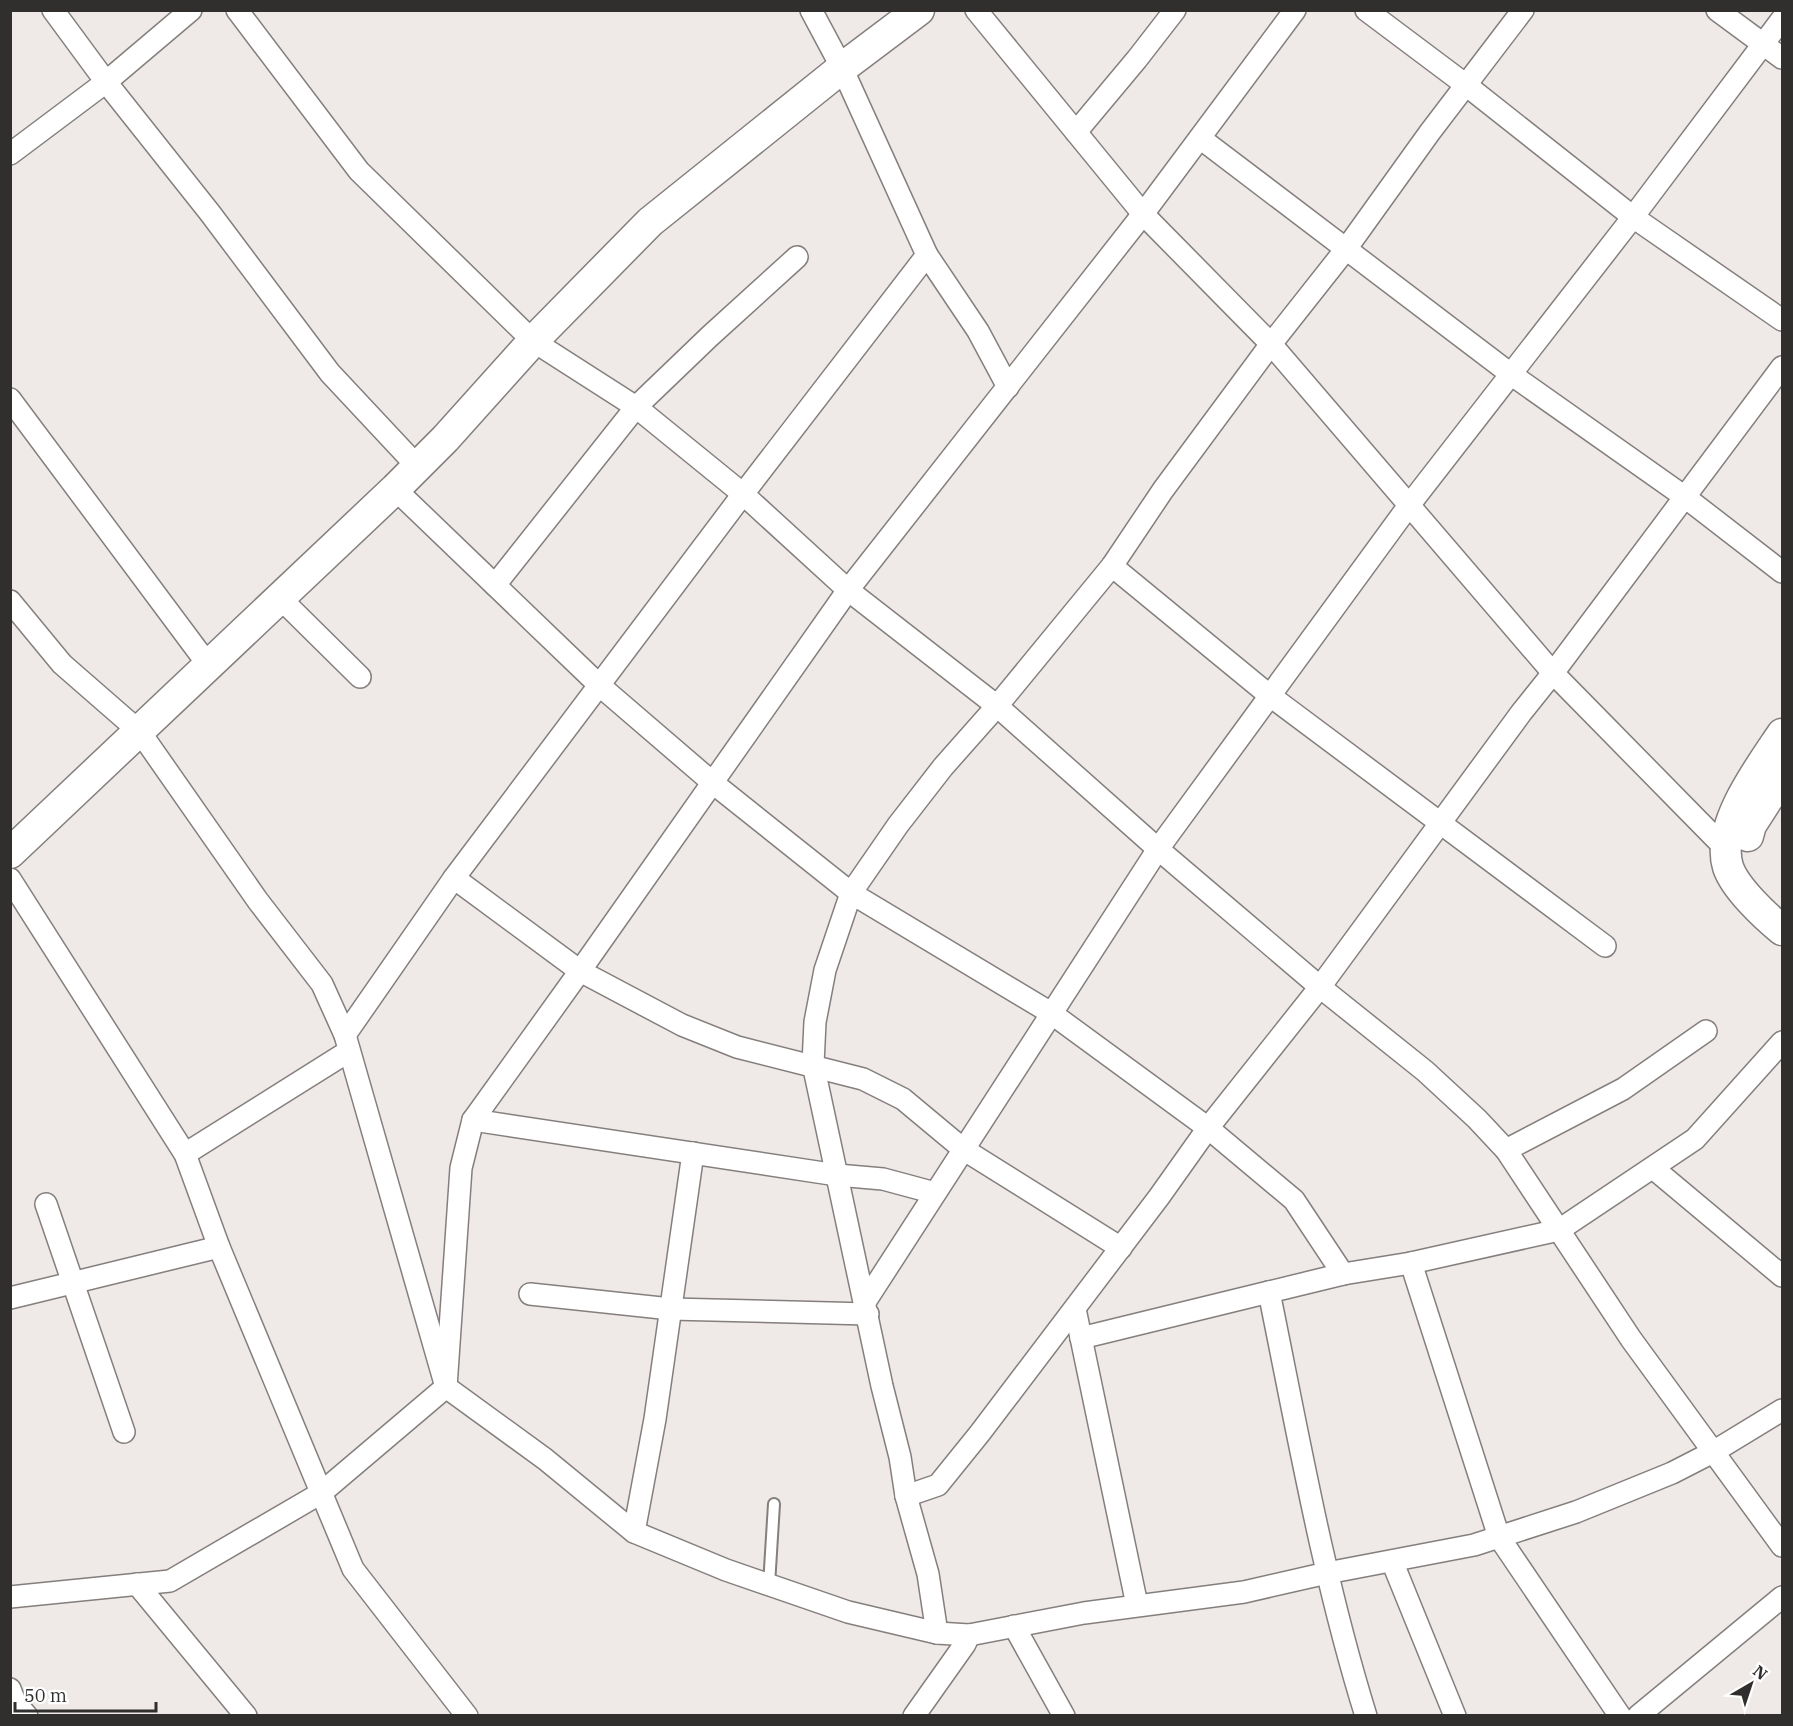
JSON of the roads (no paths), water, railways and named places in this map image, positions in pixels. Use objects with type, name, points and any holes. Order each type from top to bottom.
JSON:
[{"type":"street","points":[[53,10],[105,82],[210,213],[330,373],[417,466]]},
{"type":"street","points":[[10,154],[105,82],[191,10]]},
{"type":"street","points":[[237,10],[359,171],[533,341],[636,408],[743,494],[848,590],[997,706],[1158,849],[1320,987],[1425,1071],[1477,1119],[1506,1150],[1631,1340],[1782,1546]]},
{"type":"street","points":[[811,10],[842,68],[927,255],[978,331],[1008,387]]},
{"type":"street","points":[[13,846],[140,732],[395,489],[533,341],[650,222],[842,68],[919,10]]},
{"type":"street","points":[[976,10],[1143,214],[1271,344],[1553,673],[1725,848]]},
{"type":"street","points":[[1076,132],[1137,59],[1174,10]]},
{"type":"street","points":[[10,1598],[170,1581],[321,1492],[446,1387],[461,1168],[473,1120],[848,590],[1143,214],[1295,10]]},
{"type":"street","points":[[1366,10],[1633,217],[1782,320]]},
{"type":"street","points":[[937,1633],[928,1574],[906,1496],[900,1457],[882,1386],[813,1065],[815,1022],[825,970],[851,893],[898,825],[943,767],[997,706],[1112,566],[1163,490],[1271,344],[1346,249],[1523,10]]},
{"type":"street","points":[[1717,10],[1782,58]]},
{"type":"street","points":[[866,1308],[935,1192],[1158,849],[1410,504],[1512,375],[1782,19]]},
{"type":"street","points":[[1200,138],[1512,375],[1685,496],[1782,572]]},
{"type":"street","points":[[185,1154],[347,1043],[454,878],[743,494],[927,255]]},
{"type":"street","points":[[495,585],[636,408],[710,336],[797,257]]},
{"type":"street","points":[[906,1496],[938,1485],[1075,1309],[1208,1128],[1320,987],[1439,823],[1782,367]]},
{"type":"street","points":[[10,399],[209,666]]},
{"type":"street","points":[[395,489],[599,685],[713,783],[851,893],[1051,1013],[1208,1128],[1294,1200],[1343,1274]]},
{"type":"street","points":[[1112,566],[1269,695],[1605,946]]},
{"type":"street","points":[[280,598],[360,677]]},
{"type":"street","points":[[10,601],[62,664],[140,732],[258,901],[322,984],[347,1043],[446,1387],[545,1459],[634,1532],[726,1570],[848,1612],[937,1633],[969,1635],[1137,1605],[1244,1592],[1327,1573],[1474,1545],[1576,1512],[1672,1473],[1713,1452],[1782,1410]]},
{"type":"street","points":[[1782,734],[1731,821],[1725,848],[1729,869],[1744,892],[1782,930]]},
{"type":"street","points":[[1782,777],[1751,825],[1746,847],[1747,865],[1757,881],[1782,906]]},
{"type":"street","points":[[454,878],[580,971],[682,1025],[737,1047],[863,1079],[903,1099],[963,1149],[1120,1248]]},
{"type":"street","points":[[10,879],[185,1154],[219,1247],[353,1569],[467,1716]]},
{"type":"street","points":[[1506,1150],[1623,1089],[1706,1031]]},
{"type":"street","points":[[1081,1338],[1343,1274],[1411,1263],[1559,1230],[1695,1139],[1782,1042]]},
{"type":"street","points":[[473,1120],[837,1175],[883,1179],[935,1192]]},
{"type":"street","points":[[634,1532],[655,1419],[693,1153]]},
{"type":"street","points":[[1653,1168],[1782,1276]]},
{"type":"street","points":[[46,1204],[124,1432]]},
{"type":"street","points":[[10,1298],[219,1247]]},
{"type":"street","points":[[1411,1263],[1499,1538],[1620,1716]]},
{"type":"street","points":[[1269,1292],[1327,1573],[1366,1716]]},
{"type":"street","points":[[530,1294],[671,1309],[866,1308]]},
{"type":"street","points":[[1075,1309],[1137,1605]]},
{"type":"street","points":[[1392,1561],[1455,1716]]},
{"type":"street","points":[[137,1584],[246,1716]]},
{"type":"street","points":[[1638,1716],[1782,1597]]},
{"type":"street","points":[[1014,1626],[1064,1716]]},
{"type":"street","points":[[914,1716],[969,1635]]},
{"type":"street","points":[[10,1689],[15,1702],[27,1716]]},
{"type":"lane","points":[[769,1585],[774,1504]]}]
